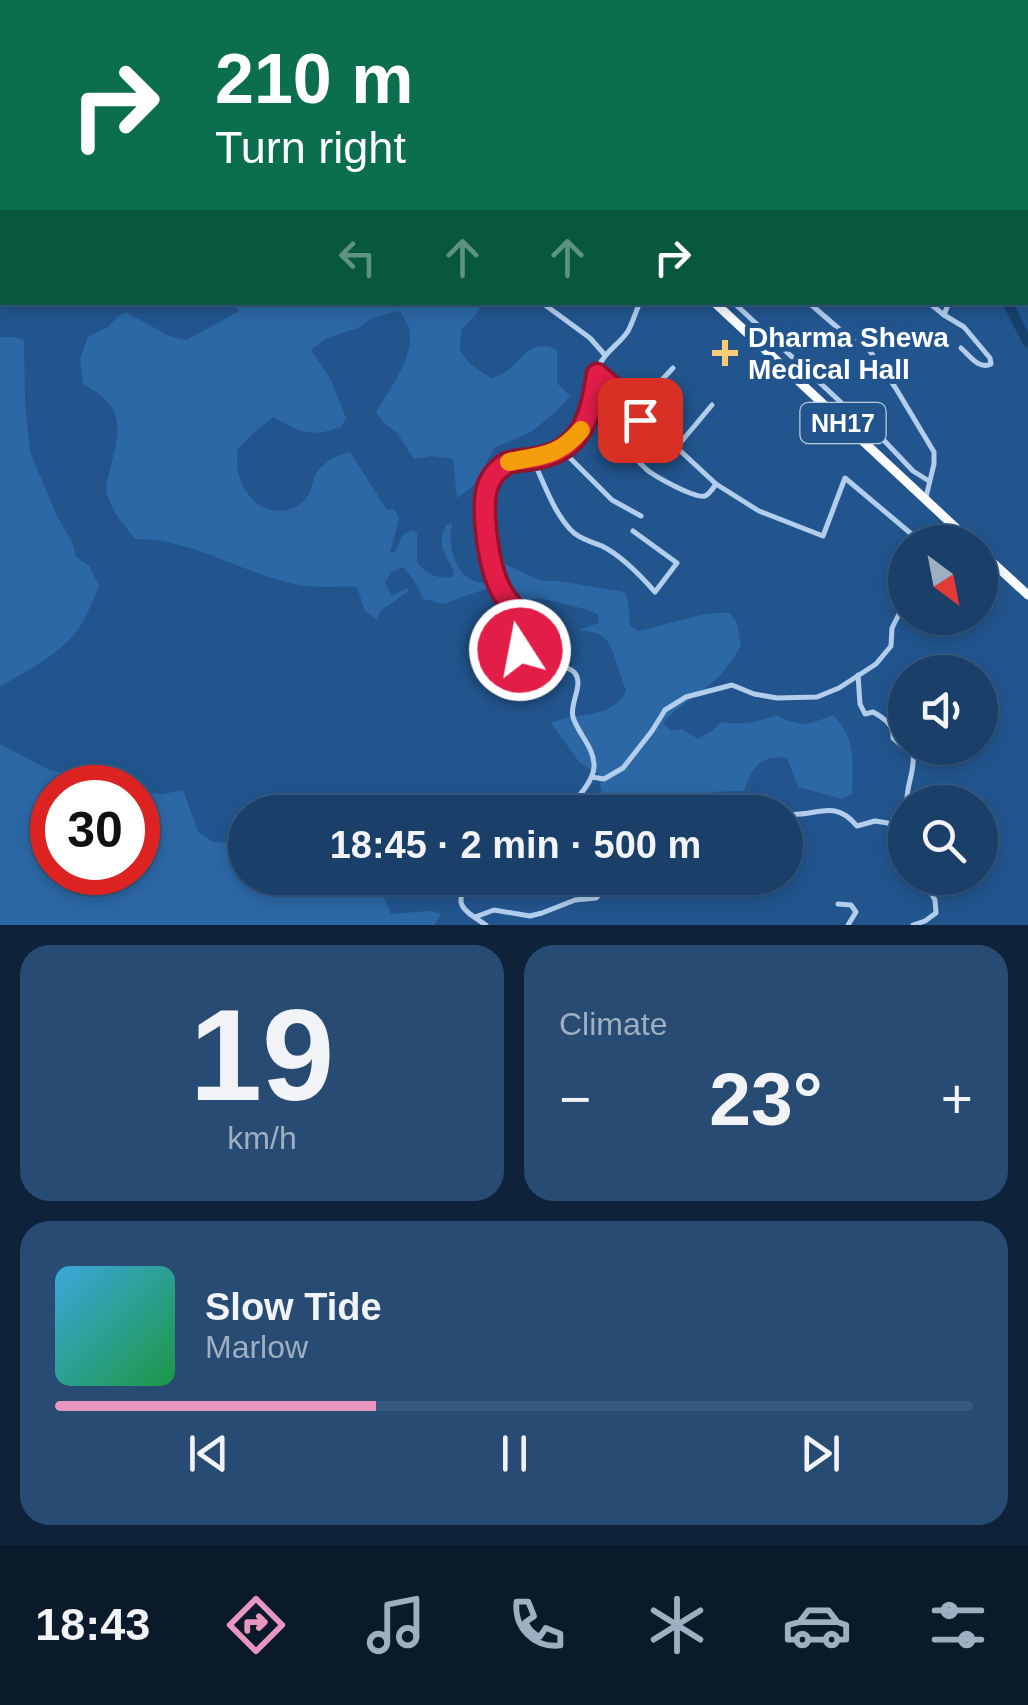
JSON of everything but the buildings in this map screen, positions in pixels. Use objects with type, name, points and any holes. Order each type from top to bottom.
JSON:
[{"type":"highway","name":"NH17","points":[[717,305],[953,525]]},
{"type":"highway","points":[[998,567],[1028,595]]},
{"type":"street","points":[[546,305],[584,332],[605,355]]},
{"type":"street","points":[[578,795],[592,777],[594,759],[573,718],[577,677],[566,668],[533,664],[522,658],[524,623],[500,589],[491,562],[485,513],[489,482],[500,467],[561,449],[586,423],[605,355],[628,330],[639,305]]},
{"type":"street","points":[[736,305],[877,433],[913,471],[930,481]]},
{"type":"street","points":[[811,305],[852,340],[868,347],[934,452],[926,500]]},
{"type":"street","points":[[932,305],[964,327],[992,364],[980,366],[961,348]]},
{"type":"street","points":[[944,315],[947,305]]},
{"type":"street","points":[[634,411],[673,368]]},
{"type":"street","points":[[597,374],[647,426],[716,484],[759,511],[823,536],[845,478],[901,525]]},
{"type":"street","points":[[676,448],[712,406]]},
{"type":"street","points":[[624,442],[651,474],[700,497],[707,496],[716,484]]},
{"type":"street","points":[[561,449],[612,500],[641,516]]},
{"type":"street","points":[[532,458],[570,530],[604,547],[655,592],[677,563],[633,531]]},
{"type":"street","points":[[592,777],[604,779],[623,768],[665,710],[686,697],[732,685],[776,698],[818,697],[876,664],[890,646],[891,635]]},
{"type":"street","points":[[858,675],[860,704],[865,714],[874,712],[882,716],[894,738],[913,755],[909,785]]},
{"type":"street","points":[[803,815],[828,810],[848,815],[857,826],[875,821],[888,824]]},
{"type":"street","points":[[462,895],[461,904],[486,925]]},
{"type":"street","points":[[475,917],[494,910],[542,914],[599,895]]},
{"type":"street","points":[[913,925],[936,912],[933,895]]},
{"type":"street","points":[[838,904],[851,904],[856,912],[848,925]]},
{"type":"shaded area","points":[[232,305],[480,305],[461,330],[460,351],[470,364],[491,378],[509,369],[530,350],[546,346],[557,350],[557,383],[570,396],[531,432],[494,448],[476,484],[457,498],[453,459],[414,459],[398,434],[376,412],[404,364],[410,332],[400,311],[374,317],[358,328],[327,338],[311,350],[331,380],[346,418],[341,427],[306,432],[273,417],[237,450],[242,483],[260,506],[275,511],[291,509],[304,501],[315,475],[324,465],[350,452],[387,510],[394,509],[399,518],[390,553],[395,552],[402,536],[411,530],[417,533],[417,562],[432,575],[452,577],[454,572],[442,544],[446,525],[452,523],[457,566],[477,582],[503,581],[502,563],[542,581],[624,592],[630,625],[638,631],[695,616],[730,613],[737,624],[741,646],[719,677],[663,723],[671,731],[682,729],[698,739],[721,722],[749,723],[776,715],[805,724],[833,715],[850,742],[852,794],[842,799],[798,787],[787,758],[778,757],[758,764],[744,791],[602,795],[598,774],[580,763],[551,723],[602,711],[626,691],[606,640],[578,630],[599,623],[598,614],[585,609],[540,598],[521,601],[485,589],[443,604],[424,599],[403,567],[391,572],[385,583],[392,596],[406,588],[410,590],[380,611],[377,620],[365,611],[357,587],[294,584],[177,544],[135,539],[115,512],[107,493],[116,419],[106,401],[83,384],[80,359],[88,337],[126,312],[169,336],[187,340],[239,311]]},
{"type":"shaded area","points":[[0,337],[24,340],[30,452],[76,557],[89,566],[99,586],[81,625],[67,643],[0,686]]},
{"type":"shaded area","points":[[0,744],[40,765],[30,765],[30,895],[160,895],[160,794],[183,790],[198,832],[213,842],[228,843],[228,895],[383,895],[391,914],[441,914],[434,925],[0,925]]},
{"type":"waterway","points":[[1009,305],[1028,343]]},
{"type":"slow traffic","points":[[509,462],[551,454],[581,430]]},
{"type":"place","name":"Dharma Shewa Medical Hall","points":[[725,353]]},
{"type":"route","points":[[520,650],[524,623],[500,589],[491,562],[485,513],[489,482],[507,463],[540,458],[573,440],[590,416],[597,374],[618,392],[640,420]]}]
